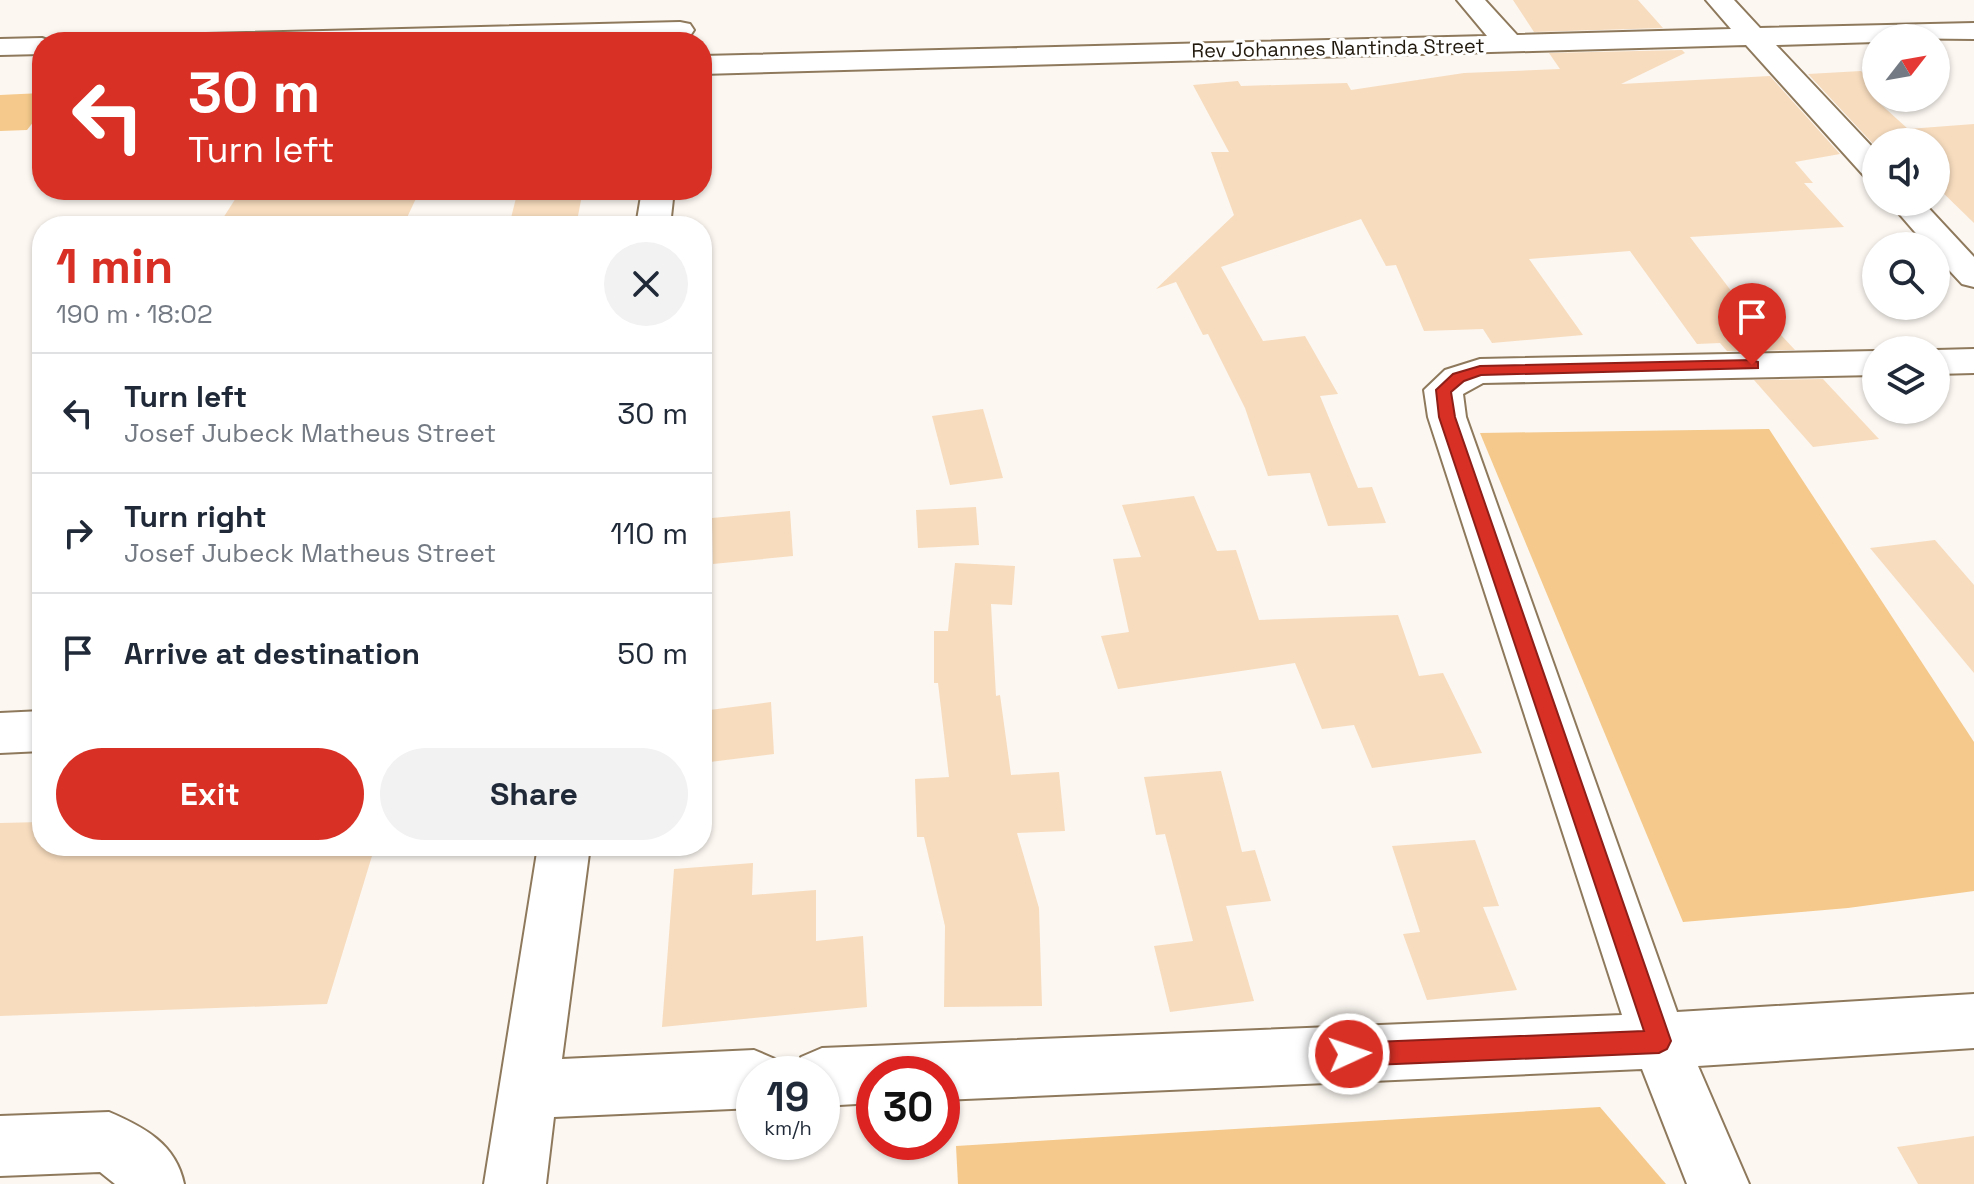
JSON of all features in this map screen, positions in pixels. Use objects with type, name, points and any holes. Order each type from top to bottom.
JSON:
[{"type":"street","points":[[680,32],[684,0]]},
{"type":"street","points":[[1470,0],[1510,44]]},
{"type":"street","points":[[1719,0],[1862,155]]},
{"type":"street","name":"Rev Johannes Nantinda Street","points":[[712,65],[1974,31]]},
{"type":"street","points":[[0,47],[32,46]]},
{"type":"street","points":[[1918,216],[1974,277]]},
{"type":"street","points":[[1950,362],[1974,361]]},
{"type":"street","points":[[1718,1184],[1659,1041],[1447,417],[1443,390],[1458,378],[1480,371],[1862,363]]},
{"type":"street","points":[[0,733],[32,731]]},
{"type":"street","points":[[515,1184],[563,856]]},
{"type":"street","points":[[960,1071],[1659,1041],[1974,1021]]},
{"type":"street","points":[[528,1089],[736,1080]]},
{"type":"street","points":[[0,1146],[109,1142],[151,1173],[153,1184]]},
{"type":"shaded area","points":[[32,93],[32,124],[27,130],[0,131],[0,95]]},
{"type":"shaded area","points":[[1769,429],[1974,742],[1974,891],[1848,908],[1683,922],[1480,433]]},
{"type":"shaded area","points":[[1600,1107],[1666,1184],[958,1184],[957,1160],[960,1160],[960,1146]]},
{"type":"building","points":[[1513,0],[1638,0],[1663,28],[1534,32]]},
{"type":"building","points":[[1682,50],[1685,53],[1621,84],[1770,76],[1840,154],[1795,162],[1813,183],[1804,183],[1844,227],[1690,237],[1745,309],[1755,307],[1795,350],[1727,351],[1720,343],[1697,344],[1630,251],[1529,259],[1583,335],[1492,343],[1483,329],[1424,331],[1396,265],[1386,266],[1361,219],[1221,267],[1263,341],[1305,336],[1338,394],[1320,396],[1358,488],[1372,487],[1386,523],[1328,526],[1310,473],[1268,476],[1245,408],[1208,334],[1203,335],[1176,282],[1156,289],[1234,215],[1211,152],[1229,152],[1193,85],[1238,81],[1241,86],[1347,83],[1351,90],[1464,73],[1560,69],[1549,53]]},
{"type":"building","points":[[1861,71],[1862,112],[1889,112],[1907,128],[1862,128],[1862,132],[1808,74]]},
{"type":"building","points":[[1974,124],[1974,223],[1950,200],[1950,128],[1921,128]]},
{"type":"building","points":[[235,200],[415,200],[408,216],[224,216]]},
{"type":"building","points":[[516,200],[581,200],[578,216],[512,216]]},
{"type":"building","points":[[1823,379],[1879,439],[1813,447],[1754,380]]},
{"type":"building","points":[[983,409],[1003,478],[950,485],[932,416]]},
{"type":"building","points":[[1194,496],[1217,551],[1236,550],[1259,620],[1398,615],[1419,676],[1443,673],[1482,753],[1372,768],[1354,725],[1322,729],[1295,663],[1118,689],[1101,636],[1129,632],[1113,559],[1141,557],[1122,505]]},
{"type":"building","points":[[976,507],[979,545],[918,548],[916,510]]},
{"type":"building","points":[[790,511],[793,556],[713,564],[712,518]]},
{"type":"building","points":[[1935,540],[1974,585],[1974,673],[1870,548]]},
{"type":"building","points":[[955,563],[1015,566],[1012,605],[991,604],[996,696],[1000,695],[1011,775],[1059,772],[1065,831],[1017,833],[1039,908],[1042,1006],[944,1007],[945,926],[924,837],[917,837],[915,779],[949,777],[938,683],[934,683],[934,631],[948,631]]},
{"type":"building","points":[[771,702],[774,754],[712,762],[712,710]]},
{"type":"building","points":[[1221,771],[1242,852],[1255,850],[1271,901],[1226,906],[1254,1001],[1170,1012],[1154,946],[1193,941],[1165,834],[1156,835],[1144,777]]},
{"type":"building","points":[[32,822],[32,856],[372,856],[327,1004],[0,1016],[0,823]]},
{"type":"building","points":[[1475,840],[1499,906],[1483,907],[1517,990],[1427,1000],[1403,934],[1420,932],[1392,846]]},
{"type":"building","points":[[753,863],[752,895],[816,890],[816,941],[863,936],[867,1007],[662,1027],[674,869]]},
{"type":"building","points":[[1974,1136],[1974,1184],[1918,1184],[1897,1147]]},
{"type":"route","points":[[1349,1054],[1659,1041],[1447,417],[1443,390],[1458,378],[1480,371],[1752,365]]}]
